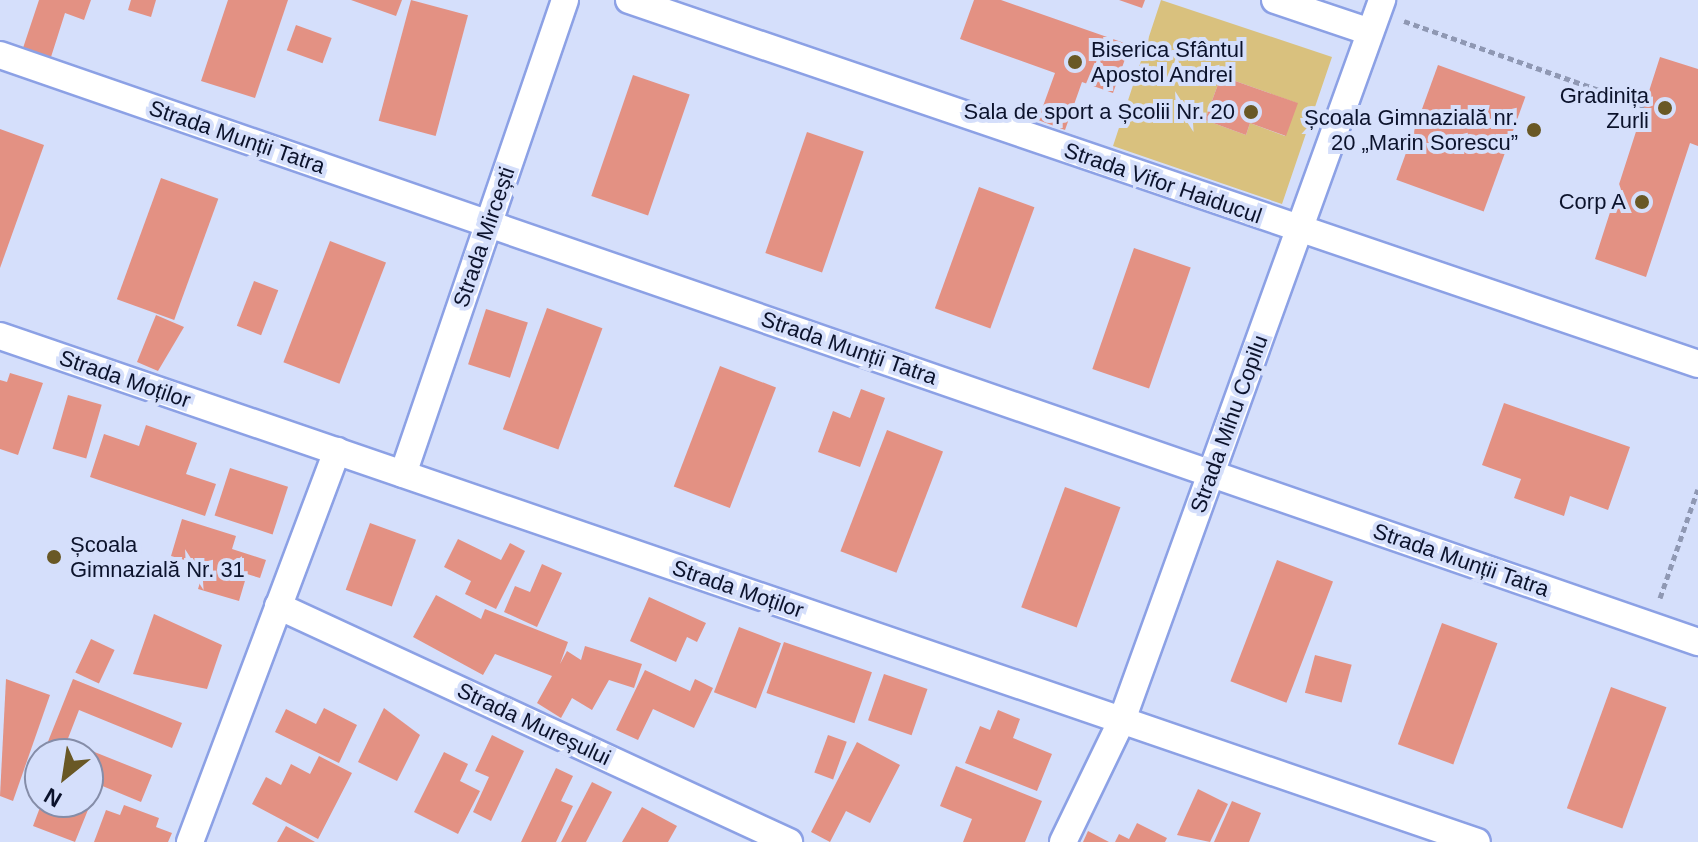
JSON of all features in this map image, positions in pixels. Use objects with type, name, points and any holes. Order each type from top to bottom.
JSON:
[{"type":"street","name":"Strada Mircești","points":[[403,474],[565,0]]},
{"type":"street","name":"Strada Vifor Haiducul","points":[[629,0],[1698,364]]},
{"type":"street","points":[[1275,0],[1376,15]]},
{"type":"street","name":"Strada Mihu Copilu","points":[[1063,842],[1122,720],[1376,15]]},
{"type":"street","name":"Strada Munții Tatra","points":[[0,55],[1698,642]]},
{"type":"street","name":"Strada Moților","points":[[0,336],[1477,842]]},
{"type":"street","points":[[190,842],[337,451]]},
{"type":"street","name":"Strada Mureșului","points":[[278,606],[789,842]]},
{"type":"path","points":[[1376,15],[1644,106]]},
{"type":"path","points":[[1651,626],[1698,489]]},
{"type":"shaded area","points":[[1161,0],[1332,57],[1282,204],[1113,146]],"holes":[[[1221,76],[1297,103],[1285,136],[1250,123],[1246,135],[1205,120]]]},
{"type":"building","points":[[39,0],[91,0],[84,20],[65,13],[51,57],[23,48]]},
{"type":"building","points":[[131,0],[156,0],[151,17],[128,10]]},
{"type":"building","points":[[228,0],[288,0],[255,98],[201,81]]},
{"type":"building","points":[[351,0],[402,0],[396,16]]},
{"type":"building","points":[[411,0],[468,15],[436,136],[379,121]]},
{"type":"building","name":"Biserica Sfântul Apostol Andrei","points":[[974,0],[1001,0],[1130,45],[1113,93],[1082,82],[1065,130],[1038,120],[1055,73],[960,39]]},
{"type":"building","points":[[1119,0],[1145,0],[1142,8]]},
{"type":"building","points":[[296,25],[332,38],[322,63],[287,50]]},
{"type":"building","name":"Corp A","points":[[1660,57],[1698,69],[1698,146],[1690,143],[1646,277],[1595,259]]},
{"type":"building","points":[[1438,65],[1525,97],[1484,211],[1396,180]]},
{"type":"building","points":[[633,75],[690,95],[648,216],[591,196]]},
{"type":"building","name":"Sala de sport a Școlii Nr. 20","points":[[1221,76],[1298,103],[1286,136],[1250,123],[1246,135],[1205,120]]},
{"type":"building","points":[[0,129],[44,145],[0,268]]},
{"type":"building","points":[[807,132],[864,152],[822,273],[765,253]]},
{"type":"building","points":[[161,178],[218,199],[174,320],[117,299]]},
{"type":"building","points":[[979,187],[1034,207],[990,328],[935,308]]},
{"type":"building","points":[[330,241],[386,263],[339,384],[283,362]]},
{"type":"building","points":[[1134,248],[1191,268],[1149,389],[1092,369]]},
{"type":"building","points":[[254,281],[278,290],[261,335],[237,326]]},
{"type":"building","points":[[547,308],[602,328],[558,449],[503,429]]},
{"type":"building","points":[[486,309],[528,323],[510,378],[468,364]]},
{"type":"building","points":[[156,315],[184,327],[158,371],[137,362]]},
{"type":"building","points":[[720,366],[776,388],[730,508],[674,486]]},
{"type":"building","points":[[10,373],[43,383],[18,455],[0,449],[0,380],[7,382]]},
{"type":"building","points":[[861,389],[885,398],[860,467],[818,452],[833,411],[850,418]]},
{"type":"building","points":[[68,395],[102,405],[86,458],[53,449]]},
{"type":"building","points":[[1504,403],[1630,447],[1608,510],[1570,496],[1564,516],[1514,498],[1521,479],[1482,465]]},
{"type":"building","points":[[146,425],[197,443],[186,474],[216,484],[205,516],[90,477],[104,434],[139,446]]},
{"type":"building","points":[[887,430],[943,452],[896,573],[840,551]]},
{"type":"building","points":[[230,468],[288,487],[273,534],[215,516]]},
{"type":"building","points":[[1065,487],[1120,507],[1077,627],[1021,607]]},
{"type":"building","points":[[182,519],[236,536],[232,549],[266,560],[260,578],[247,574],[239,601],[198,589],[205,566],[171,556]]},
{"type":"building","points":[[370,523],[416,540],[392,606],[346,590]]},
{"type":"building","points":[[458,539],[501,560],[510,543],[525,551],[496,609],[465,594],[471,581],[444,567]]},
{"type":"building","points":[[1277,560],[1333,582],[1286,703],[1230,681]]},
{"type":"building","points":[[542,564],[562,573],[537,627],[504,612],[515,586],[530,592]]},
{"type":"building","points":[[436,595],[481,619],[485,609],[568,642],[560,664],[567,651],[581,660],[585,646],[642,664],[634,688],[609,680],[592,710],[572,698],[561,718],[537,703],[552,676],[495,654],[483,675],[413,637]]},
{"type":"building","points":[[649,597],[706,623],[697,642],[687,637],[676,662],[630,641]]},
{"type":"building","points":[[154,614],[222,645],[207,689],[133,674]]},
{"type":"building","points":[[1442,623],[1497,643],[1453,764],[1398,744]]},
{"type":"building","points":[[739,627],[781,643],[756,708],[714,692]]},
{"type":"building","points":[[91,639],[115,650],[99,684],[75,673]]},
{"type":"building","points":[[784,642],[872,672],[854,723],[766,693]]},
{"type":"building","points":[[1315,655],[1352,665],[1342,703],[1305,693]]},
{"type":"building","points":[[645,670],[690,691],[695,679],[713,688],[694,728],[653,709],[638,740],[616,730]]},
{"type":"building","points":[[884,674],[927,689],[912,735],[868,720]]},
{"type":"building","points":[[6,679],[50,695],[35,738],[24,738],[24,769],[13,801],[0,796]]},
{"type":"building","points":[[73,679],[182,723],[172,748],[79,710],[68,738],[49,738]]},
{"type":"building","points":[[1611,687],[1666,707],[1622,828],[1567,808]]},
{"type":"building","points":[[324,708],[357,725],[339,763],[275,732],[286,709],[316,724]]},
{"type":"building","points":[[384,708],[420,735],[397,781],[358,762]]},
{"type":"building","points":[[998,710],[1020,719],[1013,738],[1052,754],[1037,791],[965,763],[980,726],[990,730]]},
{"type":"building","points":[[492,735],[524,751],[491,821],[473,812],[489,777],[475,771]]},
{"type":"building","points":[[828,735],[847,742],[833,779],[814,773]]},
{"type":"building","points":[[857,742],[900,765],[870,823],[846,811],[830,842],[811,832]]},
{"type":"building","points":[[444,752],[468,764],[460,781],[480,791],[458,834],[414,812]]},
{"type":"building","points":[[104,756],[152,775],[141,802],[104,787]]},
{"type":"building","points":[[319,756],[352,773],[318,839],[252,804],[266,777],[281,785],[291,764],[310,774]]},
{"type":"building","points":[[956,766],[1042,801],[1025,842],[963,842],[972,819],[940,806]]},
{"type":"building","points":[[556,768],[573,776],[561,801],[573,806],[556,842],[521,842]]},
{"type":"building","points":[[592,782],[612,792],[586,842],[561,842]]},
{"type":"building","points":[[1198,789],[1228,804],[1210,842],[1177,835]]},
{"type":"building","points":[[1232,801],[1261,813],[1249,842],[1214,842]]},
{"type":"building","points":[[124,805],[159,818],[156,827],[172,833],[168,842],[94,842],[106,810],[120,815]]},
{"type":"building","points":[[642,807],[677,826],[668,842],[622,842]]},
{"type":"building","points":[[36,818],[85,818],[75,842],[33,826]]},
{"type":"building","points":[[1137,823],[1167,838],[1165,842],[1115,842],[1119,834],[1129,839]]},
{"type":"building","points":[[286,826],[315,842],[277,842]]},
{"type":"building","points":[[1088,831],[1109,842],[1083,842]]},
{"type":"place","name":"Biserica Sfântul Apostol Andrei","points":[[1075,62]]},
{"type":"place","name":"Gradinița Zurli","points":[[1665,108]]},
{"type":"place","name":"Sala de sport a Școlii Nr. 20","points":[[1251,112]]},
{"type":"place","name":"Școala Gimnazială nr. 20 „Marin Sorescu”","points":[[1534,130]]},
{"type":"place","name":"Corp A","points":[[1642,202]]},
{"type":"place","name":"Școala Gimnazială Nr. 31","points":[[54,557]]}]
